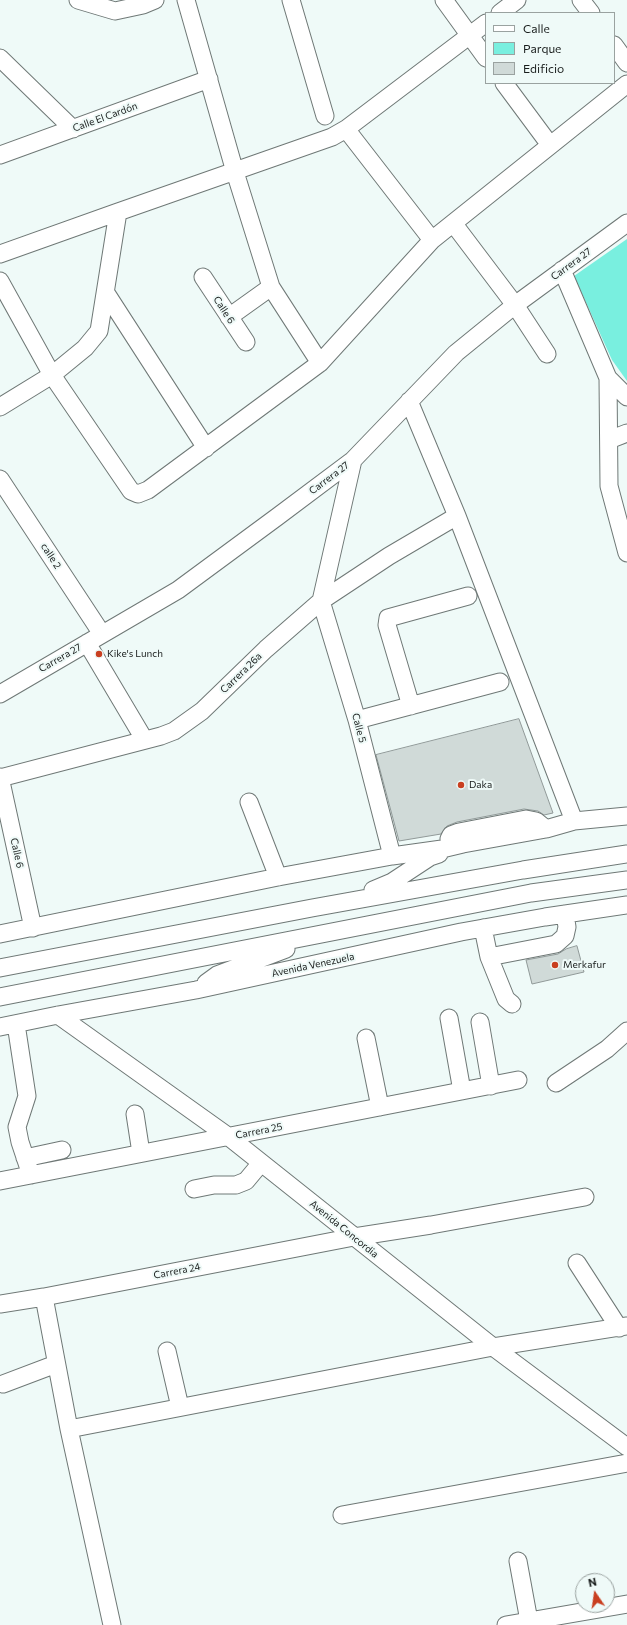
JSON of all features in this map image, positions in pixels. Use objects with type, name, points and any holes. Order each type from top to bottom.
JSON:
[{"type":"street","points":[[78,0],[115,11],[143,5],[155,0]]},
{"type":"street","points":[[186,0],[235,172],[271,287],[320,363]]},
{"type":"street","points":[[291,0],[325,116]]},
{"type":"street","points":[[444,0],[485,57]]},
{"type":"street","points":[[501,12],[517,0]]},
{"type":"street","points":[[581,0],[590,12]]},
{"type":"street","points":[[0,254],[332,137],[346,129],[485,25]]},
{"type":"street","points":[[615,46],[627,62]]},
{"type":"street","points":[[0,58],[73,129]]},
{"type":"street","name":"Calle El Cardón","points":[[0,155],[209,79]]},
{"type":"street","points":[[505,84],[550,145]]},
{"type":"street","points":[[0,281],[52,375],[131,492],[138,494],[148,490],[320,363],[432,240],[627,84]]},
{"type":"street","points":[[346,129],[432,240]]},
{"type":"street","points":[[0,407],[52,375],[85,348],[99,331],[118,212]]},
{"type":"street","points":[[453,223],[515,304],[547,354]]},
{"type":"street","name":"Carrera 27","points":[[0,693],[178,590],[353,460],[456,352],[515,304],[627,223]]},
{"type":"street","points":[[562,270],[608,378],[627,397]]},
{"type":"street","name":"Calle 6","points":[[203,277],[246,342]]},
{"type":"street","points":[[229,317],[271,287]]},
{"type":"street","points":[[106,293],[206,448]]},
{"type":"street","points":[[608,378],[609,486],[627,553]]},
{"type":"street","points":[[409,401],[457,516],[574,821]]},
{"type":"street","points":[[609,440],[627,433]]},
{"type":"street","points":[[321,601],[353,460]]},
{"type":"street","name":"calle 2","points":[[0,479],[102,634]]},
{"type":"street","name":"Carrera 26a","points":[[0,777],[174,730],[202,711],[266,649],[321,601],[389,556],[457,516]]},
{"type":"street","points":[[412,706],[387,625],[388,618],[468,596]]},
{"type":"street","name":"Calle 5","points":[[321,601],[357,720],[392,856]]},
{"type":"street","points":[[87,643],[144,739]]},
{"type":"street","points":[[357,720],[500,682]]},
{"type":"street","name":"Calle 6","points":[[0,777],[33,928]]},
{"type":"street","points":[[249,802],[278,877]]},
{"type":"street","points":[[0,934],[278,877],[392,856],[442,849],[546,829],[574,821],[627,816]]},
{"type":"street","points":[[442,849],[451,836],[459,832],[526,819],[536,821],[546,829]]},
{"type":"street","points":[[340,903],[392,882],[430,857],[463,844]]},
{"type":"street","points":[[0,968],[515,871],[627,854]]},
{"type":"street","points":[[0,997],[531,893],[627,880]]},
{"type":"street","name":"Avenida Venezuela","points":[[8,1025],[58,1014],[196,990],[483,928],[627,905]]},
{"type":"street","points":[[490,957],[556,944],[564,936],[568,927],[565,914]]},
{"type":"street","points":[[483,928],[490,957],[506,999],[512,1004]]},
{"type":"street","points":[[196,990],[216,975],[299,945],[324,934]]},
{"type":"street","name":"Avenida Concordia","points":[[58,1014],[229,1137],[493,1347],[624,1441]]},
{"type":"street","points":[[450,1018],[462,1091]]},
{"type":"street","points":[[480,1022],[491,1086]]},
{"type":"street","points":[[8,1025],[27,1096],[17,1128],[31,1175]]},
{"type":"street","points":[[556,1083],[607,1049],[627,1031]]},
{"type":"street","points":[[366,1038],[380,1106]]},
{"type":"street","name":"Carrera 25","points":[[2,1178],[31,1175],[518,1080]]},
{"type":"street","points":[[135,1114],[140,1153]]},
{"type":"street","points":[[25,1158],[62,1150]]},
{"type":"street","points":[[194,1189],[214,1185],[236,1185],[246,1181],[261,1163]]},
{"type":"street","name":"Carrera 24","points":[[0,1304],[44,1297],[354,1237],[431,1225],[585,1197]]},
{"type":"street","points":[[69,1429],[493,1347],[623,1327],[577,1263]]},
{"type":"street","points":[[44,1297],[69,1429],[112,1625]]},
{"type":"street","points":[[166,1351],[180,1408]]},
{"type":"street","points":[[3,1384],[56,1364]]},
{"type":"street","points":[[342,1515],[627,1463]]},
{"type":"street","points":[[518,1561],[529,1621]]},
{"type":"street","points":[[506,1625],[627,1604]]},
{"type":"green space","points":[[627,239],[627,381],[612,360],[574,276]]},
{"type":"building","name":"Daka","points":[[519,719],[553,813],[544,815],[538,811],[524,809],[457,822],[447,826],[441,834],[399,841],[376,755]]},
{"type":"building","name":"Merkafur","points":[[577,946],[584,972],[532,984],[526,960],[558,954],[566,949]]},
{"type":"place","name":"Kike's Lunch","points":[[99,654]]},
{"type":"place","name":"Daka","points":[[461,785]]},
{"type":"place","name":"Merkafur","points":[[555,965]]}]
